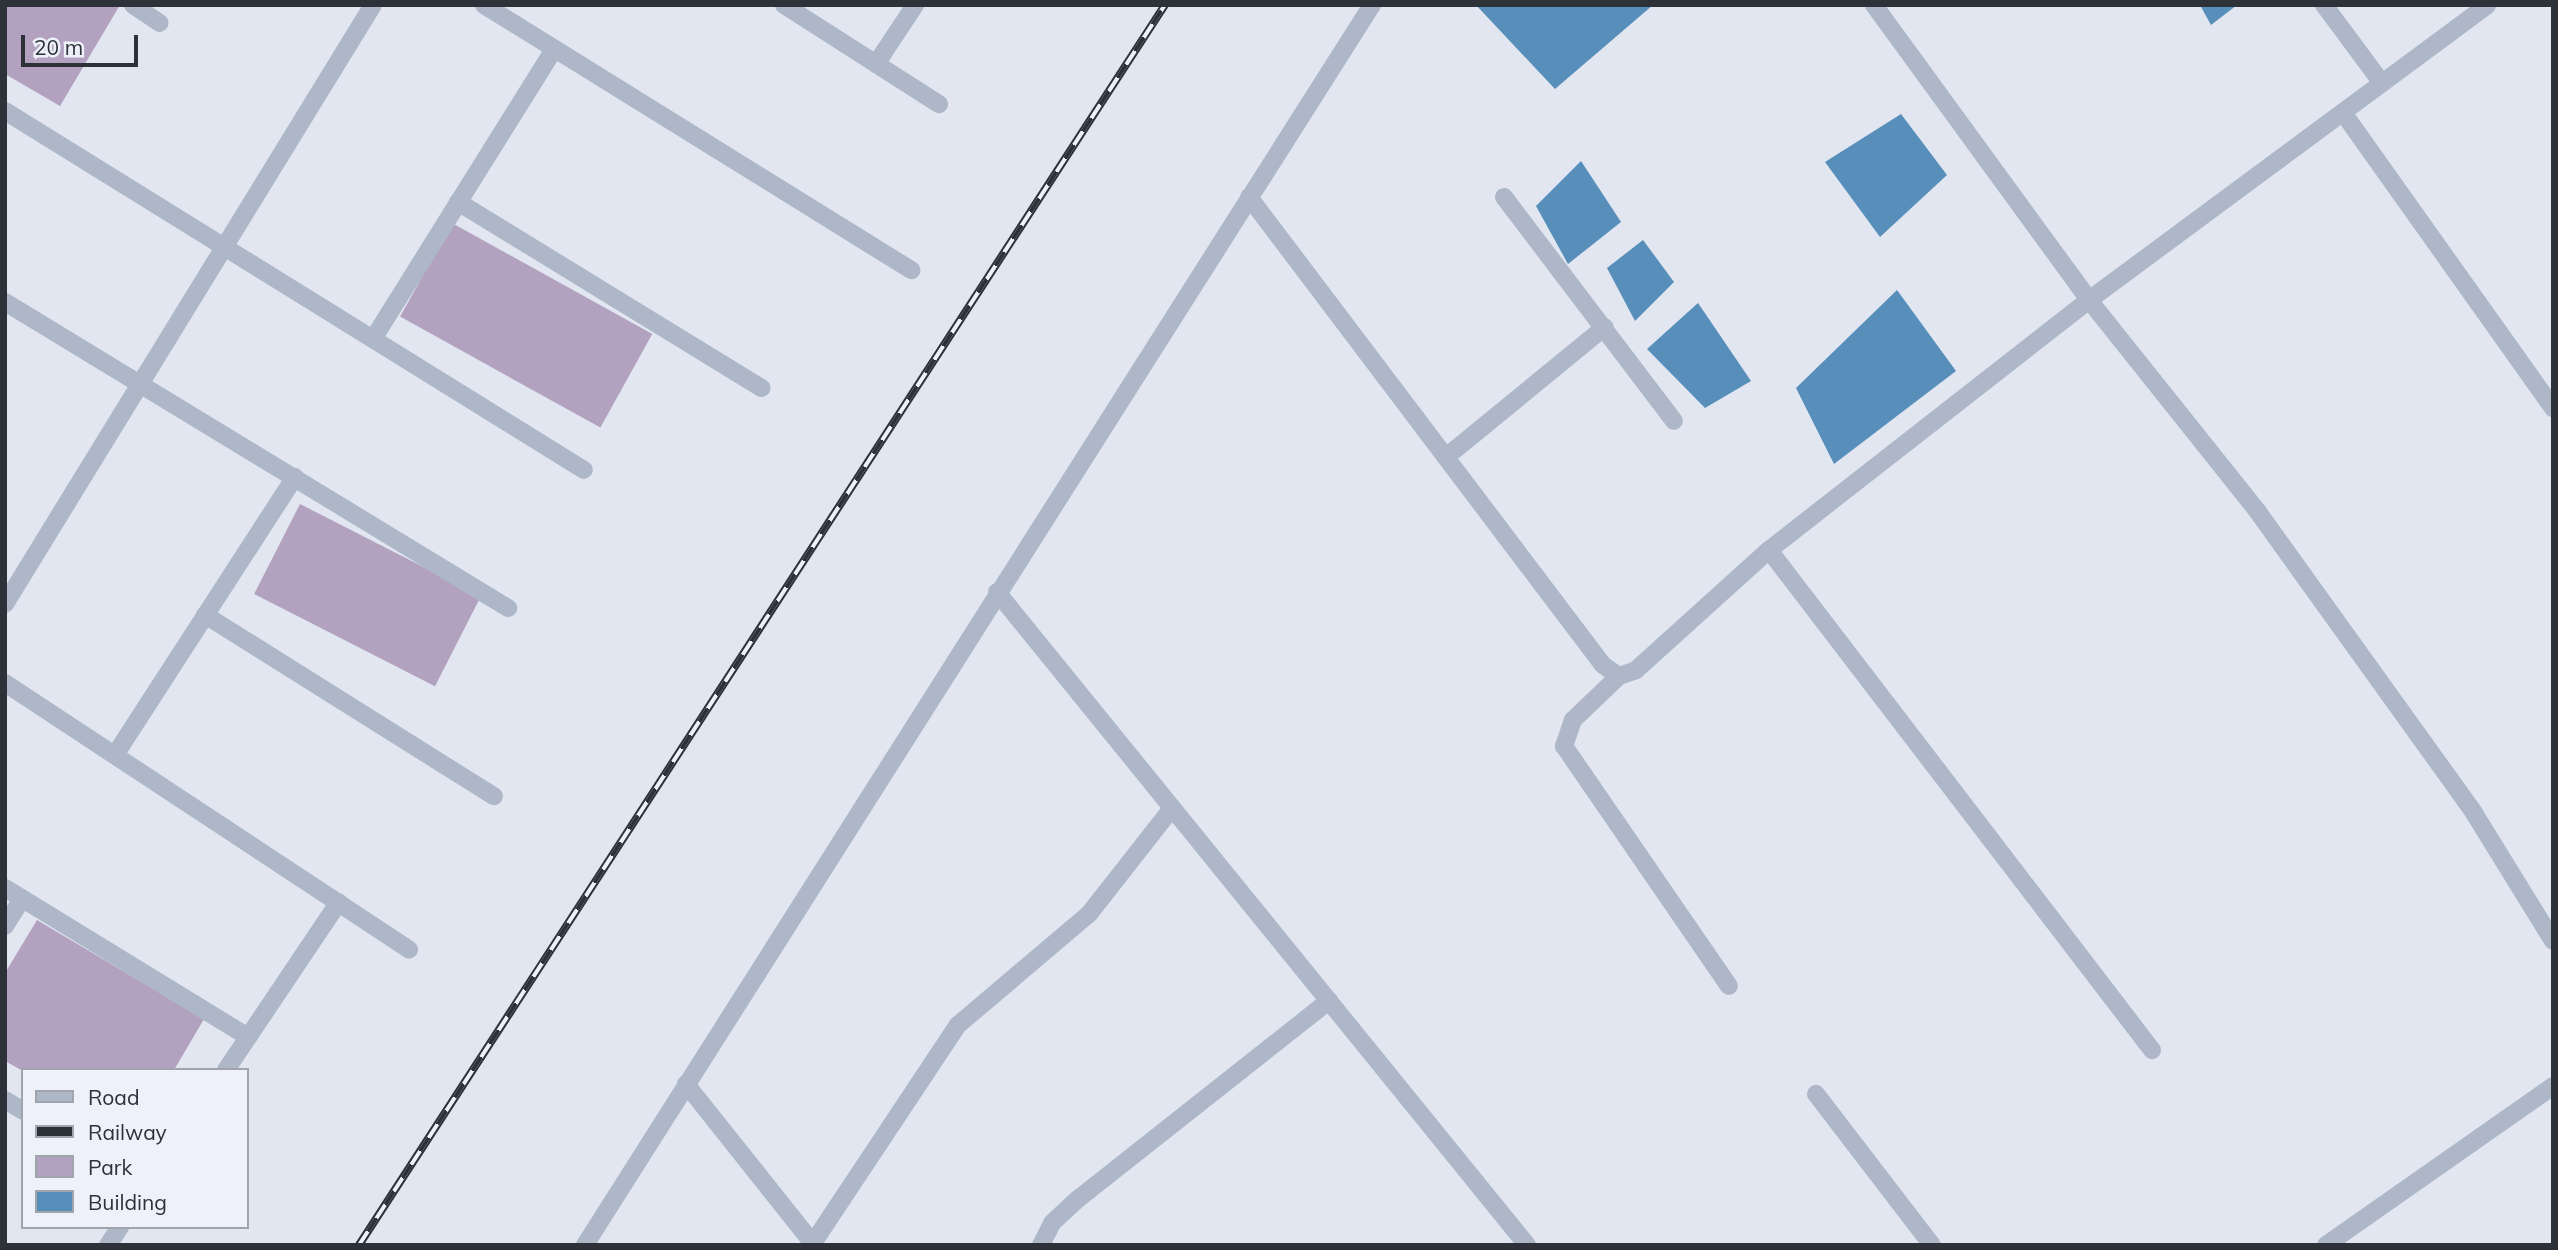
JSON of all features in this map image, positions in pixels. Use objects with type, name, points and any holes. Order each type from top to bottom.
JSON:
[{"type":"street","points":[[133,5],[160,23]]},
{"type":"street","points":[[5,604],[373,5]]},
{"type":"street","points":[[484,5],[911,270]]},
{"type":"street","points":[[784,5],[939,104]]},
{"type":"street","points":[[876,64],[915,5]]},
{"type":"street","points":[[585,1245],[1372,5]]},
{"type":"street","points":[[1874,5],[2089,300],[2258,512],[2474,813],[2553,941]]},
{"type":"street","points":[[2324,5],[2382,83]]},
{"type":"street","points":[[1729,986],[1564,747],[1573,720],[1619,676],[1636,670],[1769,550],[2089,300],[2344,114],[2487,5]]},
{"type":"street","points":[[373,339],[554,49]]},
{"type":"street","points":[[5,110],[584,470]]},
{"type":"street","points":[[2344,114],[2553,408]]},
{"type":"street","points":[[1249,197],[1603,664],[1619,676]]},
{"type":"street","points":[[1504,197],[1674,421]]},
{"type":"street","points":[[458,202],[762,388]]},
{"type":"street","points":[[5,302],[141,382],[508,608]]},
{"type":"street","points":[[1446,457],[1605,327]]},
{"type":"street","points":[[115,755],[295,477]]},
{"type":"street","points":[[1769,550],[2152,1050]]},
{"type":"street","points":[[997,592],[1527,1245]]},
{"type":"street","points":[[205,615],[494,796]]},
{"type":"street","points":[[5,683],[409,949]]},
{"type":"street","points":[[686,1084],[813,1244],[958,1025],[1089,914],[1172,808]]},
{"type":"street","points":[[5,888],[248,1037]]},
{"type":"street","points":[[5,926],[22,898]]},
{"type":"street","points":[[227,1068],[339,902]]},
{"type":"street","points":[[1041,1245],[1052,1223],[1078,1199],[1329,1001]]},
{"type":"street","points":[[2326,1245],[2553,1086]]},
{"type":"street","points":[[1816,1094],[1932,1245]]},
{"type":"street","points":[[5,1100],[21,1110]]},
{"type":"street","points":[[108,1245],[119,1229]]},
{"type":"green space","points":[[5,5],[120,5],[60,106],[5,74]]},
{"type":"green space","points":[[452,223],[652,334],[600,428],[400,317]]},
{"type":"green space","points":[[300,504],[481,596],[435,686],[254,594]]},
{"type":"green space","points":[[37,920],[204,1019],[175,1068],[21,1070],[5,1061],[5,973]]},
{"type":"building","points":[[1476,5],[1653,5],[1555,89]]},
{"type":"building","points":[[2200,5],[2237,5],[2211,25]]},
{"type":"building","points":[[1901,114],[1947,175],[1880,237],[1825,162]]},
{"type":"building","points":[[1581,161],[1621,222],[1568,264],[1536,206]]},
{"type":"building","points":[[1643,240],[1674,282],[1635,321],[1607,268]]},
{"type":"building","points":[[1897,290],[1956,371],[1834,464],[1796,388]]},
{"type":"building","points":[[1698,303],[1751,381],[1705,408],[1647,349]]},
{"type":"railway","points":[[359,1245],[1165,5]]}]
